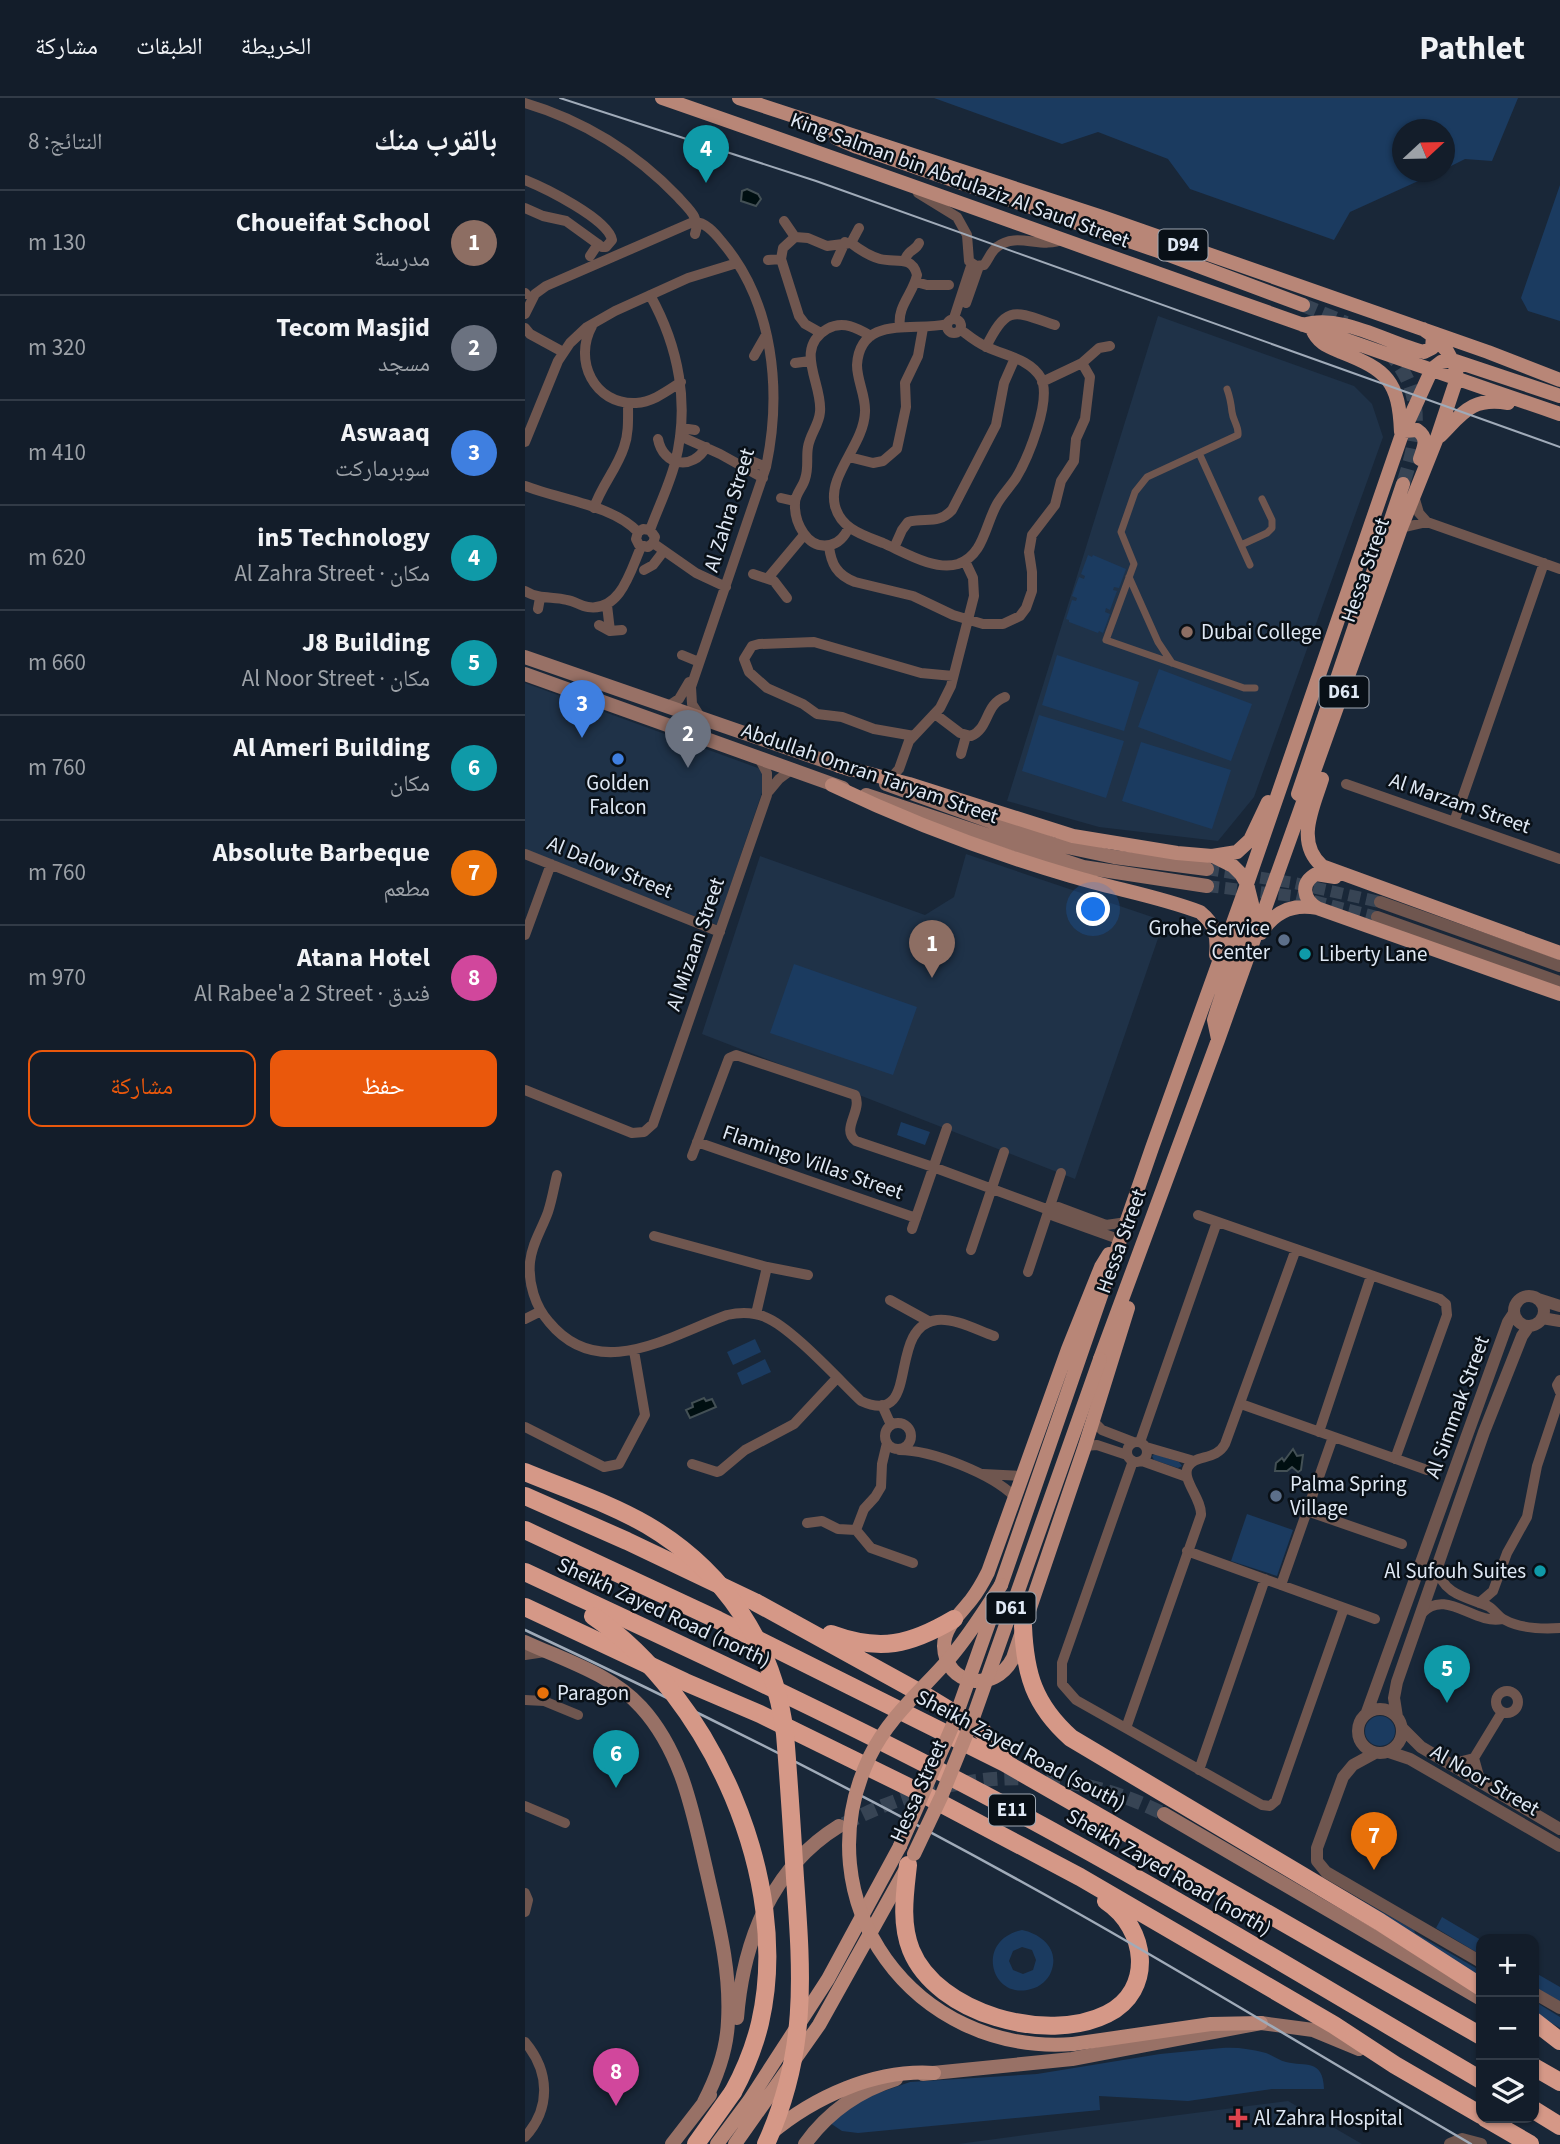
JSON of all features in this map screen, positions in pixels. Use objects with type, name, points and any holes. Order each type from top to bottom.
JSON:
[{"type":"highway","points":[[525,1472],[631,1516],[689,1554],[715,1578],[737,1605],[770,1667],[780,1700],[785,1734],[802,1982],[800,2025],[792,2068],[780,2110],[766,2144]]},
{"type":"highway","points":[[525,1496],[627,1541],[782,1616],[972,1722],[995,1743],[1005,1763]]},
{"type":"highway","name":"Sheikh Zayed Road (south)","points":[[525,1530],[718,1620],[1005,1763],[1476,2033]]},
{"type":"highway","name":"Sheikh Zayed Road (north)","points":[[525,1572],[835,1718],[1062,1836],[1476,2077]]},
{"type":"highway","points":[[525,1583],[593,1616],[639,1651],[676,1695],[719,1768],[750,1842],[757,1867],[765,1920],[766,1985],[755,2040],[733,2092],[696,2144]]},
{"type":"highway","points":[[525,1605],[685,1682],[773,1720],[1129,1904],[1476,2112]]},
{"type":"highway","points":[[782,1616],[847,1640],[880,1645],[913,1640],[954,1619]]},
{"type":"highway","points":[[1023,1626],[1025,1660],[1032,1685],[1052,1719],[1070,1738],[1380,1922],[1476,1984]]},
{"type":"highway","points":[[911,1860],[904,1913],[911,1952],[935,1983],[957,2001],[997,2018],[1039,2025],[1081,2022],[1116,2009],[1132,1992],[1140,1970],[1140,1946],[1129,1923],[1105,1900],[1019,1851],[980,1825]]},
{"type":"highway","points":[[1539,2025],[1557,2039]]},
{"type":"highway","points":[[1539,2070],[1560,2082]]},
{"type":"highway","points":[[1539,2113],[1560,2126]]},
{"type":"highway","points":[[1495,2123],[1530,2144]]},
{"type":"main road","name":"King Salman bin Abdulaziz Al Saud Street","points":[[662,98],[1560,414]]},
{"type":"main road","name":"King Salman bin Abdulaziz Al Saud Street","points":[[739,98],[1007,184],[1560,380]]},
{"type":"main road","points":[[803,120],[857,147],[1303,304]]},
{"type":"main road","points":[[1416,490],[1417,471],[1425,439],[1417,430],[1402,434],[1394,388],[1370,363],[1320,342],[1307,327],[1320,321],[1338,323],[1424,352],[1433,348],[1428,332]]},
{"type":"main road","points":[[1428,332],[1452,360],[1457,378]]},
{"type":"main road","points":[[1432,369],[1441,362],[1452,360],[1560,396]]},
{"type":"main road","points":[[1476,385],[1468,379],[1466,373],[1471,368],[1482,369]]},
{"type":"main road","name":"Hessa Street","points":[[717,2144],[749,2101],[828,1979],[899,1846],[952,1727],[1402,434],[1432,369]]},
{"type":"main road","name":"Hessa Street","points":[[735,2144],[819,2025],[911,1860],[950,1777],[1457,378]]},
{"type":"main road","points":[[1437,438],[1462,412],[1481,402],[1496,401],[1544,409]]},
{"type":"main road","points":[[1284,856],[1287,830],[1313,744],[1403,484]]},
{"type":"main road","name":"Abdullah Omran Taryam Street","points":[[525,657],[1053,844],[1114,857],[1210,863]]},
{"type":"main road","name":"Abdullah Omran Taryam Street","points":[[525,674],[832,785],[1083,867],[1207,886]]},
{"type":"main road","points":[[1332,726],[1328,757],[1306,838],[1313,859],[1322,866],[1357,880],[1560,953]]},
{"type":"main road","points":[[839,766],[909,783],[1073,835],[1233,866],[1247,884],[1252,904],[1215,1020],[1218,1040]]},
{"type":"main road","points":[[832,785],[885,810],[973,845],[1073,877],[1200,912],[1209,919],[1217,939],[1213,976]]},
{"type":"main road","points":[[1210,863],[1244,847],[1269,801],[1279,791]]},
{"type":"main road","points":[[1317,908],[1310,903],[1304,892],[1311,877],[1322,874],[1357,880]]},
{"type":"main road","points":[[1250,953],[1266,926],[1279,912],[1296,906],[1317,908],[1560,994]]},
{"type":"main road","points":[[1120,1243],[1101,1267],[981,1586],[946,1633],[944,1647],[947,1661],[955,1672],[968,1680],[982,1682],[996,1678],[1007,1670],[1093,1421],[1140,1271],[1139,1253]]},
{"type":"main road","points":[[1001,1585],[956,1651],[906,1703],[877,1743],[863,1773],[854,1805],[850,1838],[852,1871],[859,1903],[879,1948],[904,1981],[934,2008],[962,2025],[993,2037],[1041,2045],[1073,2044],[1211,2024],[1261,2023],[1313,2030],[1395,2065]]},
{"type":"main road","points":[[525,1642],[608,1681],[629,1695],[659,1729],[680,1769],[693,1812],[720,1929],[728,1986],[726,2040],[722,2058],[704,2102]]},
{"type":"main road","points":[[1164,1814],[1478,1997]]},
{"type":"main road","points":[[673,2144],[720,2080],[730,2059],[742,1973],[750,1942],[762,1913],[778,1885],[798,1859],[810,1846],[839,1826]]},
{"type":"main road","points":[[758,2144],[801,2112],[847,2088],[896,2074],[934,2073],[1072,2059],[1261,2023]]},
{"type":"main road","points":[[1539,2030],[1557,2039]]},
{"type":"main road","points":[[805,2144],[826,2118],[863,2092],[895,2080],[934,2073]]},
{"type":"street","name":"Al Zahra Street","points":[[525,103],[563,117],[612,142],[655,176],[687,207],[695,221],[712,231],[737,262],[754,298],[766,335],[773,374],[766,467],[699,662],[684,693],[667,707]]},
{"type":"street","points":[[525,180],[577,207],[609,232],[610,244],[606,247],[598,244],[566,221],[543,216],[525,208]]},
{"type":"street","points":[[900,180],[957,217],[966,230],[968,257],[975,265]]},
{"type":"street","points":[[525,314],[531,299],[540,289],[695,221],[695,234]]},
{"type":"street","points":[[784,221],[795,237]]},
{"type":"street","points":[[837,262],[859,228]]},
{"type":"street","points":[[821,332],[805,324],[799,316],[781,259],[783,248],[795,237],[808,238],[827,246],[848,243],[871,256],[899,260],[915,268],[916,282],[901,308],[900,326]]},
{"type":"street","points":[[975,265],[987,262],[998,246],[1009,241],[1049,244],[1063,239]]},
{"type":"street","points":[[889,271],[919,243]]},
{"type":"street","points":[[590,256],[598,244]]},
{"type":"street","points":[[768,260],[781,259]]},
{"type":"street","points":[[525,442],[553,371],[563,352],[578,335],[596,320],[617,316],[655,293],[704,271],[737,262]]},
{"type":"street","points":[[955,323],[975,265]]},
{"type":"street","points":[[916,282],[949,285]]},
{"type":"street","points":[[655,293],[671,295]]},
{"type":"street","points":[[650,530],[664,504],[675,462],[681,382],[655,293]]},
{"type":"street","points":[[986,346],[997,325],[1012,314],[1025,315],[1055,325]]},
{"type":"street","points":[[596,320],[584,344],[585,364],[593,382],[607,396],[628,402],[649,400],[681,382]]},
{"type":"street","points":[[955,323],[986,346],[1031,367],[1042,382],[1045,404],[1019,472],[997,503],[977,551],[965,561],[941,565],[894,548],[849,527],[838,515],[834,494],[838,479],[860,436],[865,417],[865,398],[857,372],[859,356],[871,337],[884,328],[923,328],[955,323]]},
{"type":"street","points":[[849,527],[841,539],[829,545],[815,544],[804,535],[795,501],[805,482],[808,446],[820,417],[820,397],[810,361],[812,345],[821,332],[831,327],[853,326],[871,337]]},
{"type":"street","points":[[525,328],[530,334],[563,352]]},
{"type":"street","points":[[849,457],[873,463],[883,461],[897,449],[906,407],[905,383],[918,356],[923,328]]},
{"type":"street","points":[[754,356],[766,335]]},
{"type":"street","points":[[1042,382],[1082,363],[1099,348],[1110,346]]},
{"type":"street","points":[[894,548],[901,530],[908,522],[934,521],[952,510],[996,425],[1004,383],[1015,358]]},
{"type":"street","points":[[795,363],[810,361]]},
{"type":"street","points":[[829,545],[833,566],[846,579],[922,598],[953,615],[969,620],[993,625],[1003,624],[1020,616],[1026,608],[1033,582],[1029,552],[1032,535],[1055,505],[1061,481],[1074,461],[1076,439],[1086,419],[1090,377],[1082,363]]},
{"type":"street","points":[[1227,389],[1239,433],[1150,475],[1136,490],[1121,532],[1134,561],[1106,640],[1244,688],[1255,688]]},
{"type":"street","points":[[594,508],[603,485],[624,448],[628,434],[628,402]]},
{"type":"street","points":[[678,438],[695,430]]},
{"type":"street","points":[[678,438],[706,447],[762,478]]},
{"type":"street","points":[[658,439],[663,453],[675,462],[683,464],[697,459],[706,447]]},
{"type":"street","points":[[1199,453],[1250,565]]},
{"type":"street","points":[[751,461],[766,467]]},
{"type":"street","points":[[525,486],[614,514],[634,529],[650,530],[655,537],[653,543],[648,547],[641,547]]},
{"type":"street","points":[[1416,490],[1419,513],[1427,522]]},
{"type":"street","points":[[781,498],[795,501]]},
{"type":"street","points":[[1241,545],[1272,528],[1272,520],[1262,499]]},
{"type":"street","points":[[630,511],[637,542],[641,547]]},
{"type":"street","points":[[1401,528],[1427,522],[1560,569]]},
{"type":"street","points":[[768,578],[804,535]]},
{"type":"street","points":[[653,543],[696,573],[726,587]]},
{"type":"street","points":[[525,591],[539,603],[565,599],[588,607],[607,604],[620,592],[641,547]]},
{"type":"street","points":[[644,570],[653,565],[663,552]]},
{"type":"street","points":[[890,779],[899,769],[908,743],[945,701],[969,620],[974,587],[970,569],[965,561]]},
{"type":"street","points":[[1454,822],[1543,563]]},
{"type":"street","points":[[753,574],[768,578],[780,586],[787,598]]},
{"type":"street","points":[[1129,576],[1158,642],[1173,664]]},
{"type":"street","points":[[607,604],[610,631]]},
{"type":"street","points":[[599,625],[610,631],[622,631]]},
{"type":"street","points":[[914,737],[874,729],[842,717],[825,716],[777,694],[750,672],[744,659],[747,652],[759,644],[814,642],[921,673],[953,676]]},
{"type":"street","points":[[682,655],[699,662]]},
{"type":"street","name":"Al Zahra Street","points":[[699,662],[691,696],[701,718]]},
{"type":"street","points":[[966,736],[979,732],[993,704],[1005,697]]},
{"type":"street","points":[[935,714],[966,736]]},
{"type":"street","points":[[961,754],[966,736]]},
{"type":"street","points":[[909,783],[906,773],[914,737]]},
{"type":"street","name":"Al Mizaan Street","points":[[758,757],[769,779],[767,795]]},
{"type":"street","name":"Al Mizaan Street","points":[[525,1090],[632,1133],[644,1132],[653,1124],[767,795],[773,784],[791,770]]},
{"type":"street","name":"Al Marzam Street","points":[[1346,784],[1560,859]]},
{"type":"street","name":"Al Dalow Street","points":[[525,854],[720,932]]},
{"type":"street","points":[[525,935],[551,864]]},
{"type":"street","points":[[1380,902],[1560,966]]},
{"type":"street","points":[[1377,917],[1560,982]]},
{"type":"street","name":"Flamingo Villas Street","points":[[692,1156],[729,1058],[736,1055],[855,1095],[858,1103],[849,1132],[853,1140],[991,1188],[1049,1210],[1054,1216],[1094,1226],[1127,1222]]},
{"type":"street","name":"Flamingo Villas Street","points":[[912,1228],[947,1128]]},
{"type":"street","name":"Flamingo Villas Street","points":[[697,1142],[916,1218]]},
{"type":"street","points":[[971,1250],[1004,1152]]},
{"type":"street","points":[[1028,1272],[1061,1173]]},
{"type":"street","points":[[557,1175],[549,1210],[534,1241],[530,1259],[531,1286],[541,1311],[558,1332],[581,1346],[607,1353],[634,1351],[727,1315],[741,1312],[756,1314],[782,1327],[861,1401],[882,1405],[899,1392],[904,1379],[910,1340],[918,1329],[930,1322],[951,1321],[994,1336]]},
{"type":"street","points":[[1198,1215],[1440,1299],[1448,1308],[1395,1459]]},
{"type":"street","points":[[1140,1444],[1217,1222]]},
{"type":"street","name":"Flamingo Villas Street","points":[[1094,1226],[1120,1243]]},
{"type":"street","points":[[654,1236],[767,1267],[808,1275]]},
{"type":"street","points":[[1126,1728],[1201,1511],[1200,1502],[1187,1477],[1188,1466],[1221,1451],[1241,1404],[1296,1249]]},
{"type":"street","points":[[756,1314],[767,1267]]},
{"type":"street","points":[[1319,1432],[1371,1276]]},
{"type":"street","points":[[1514,1313],[1519,1299],[1529,1295],[1560,1306]]},
{"type":"street","points":[[1529,1326],[1542,1318],[1544,1308],[1538,1299]]},
{"type":"street","points":[[890,1300],[930,1322]]},
{"type":"street","points":[[525,1320],[541,1311]]},
{"type":"street","name":"Al Simmak Street","points":[[1367,1712],[1508,1322],[1514,1313],[1519,1322],[1529,1326],[1521,1336],[1484,1432],[1397,1682],[1394,1698],[1400,1722]]},
{"type":"street","points":[[1542,1318],[1560,1321]]},
{"type":"street","points":[[526,1427],[604,1467],[619,1464],[645,1415],[634,1351]]},
{"type":"street","points":[[692,1464],[720,1471],[745,1450],[794,1424],[837,1378]]},
{"type":"street","points":[[1560,1380],[1557,1385],[1560,1391]]},
{"type":"street","points":[[1479,1603],[1489,1596],[1495,1586],[1507,1553],[1527,1517],[1537,1466],[1560,1397]]},
{"type":"street","points":[[1241,1404],[1427,1470]]},
{"type":"street","points":[[882,1405],[891,1425]]},
{"type":"street","points":[[1093,1421],[1107,1433],[1194,1461]]},
{"type":"street","points":[[923,1452],[906,1426],[899,1423],[891,1425],[884,1435],[894,1448],[923,1452],[983,1474],[1015,1497]]},
{"type":"street","points":[[1470,1426],[1484,1432]]},
{"type":"street","points":[[856,1530],[864,1509],[876,1497],[881,1487],[884,1459],[894,1448],[905,1447],[911,1436]]},
{"type":"street","points":[[1282,1585],[1333,1437]]},
{"type":"street","points":[[1140,1444],[1128,1446],[1134,1459],[1060,1670],[1062,1684],[1070,1696],[1262,1805],[1274,1804],[1344,1608]]},
{"type":"street","points":[[1134,1459],[1147,1453],[1140,1444]]},
{"type":"street","points":[[1085,1446],[1097,1445],[1187,1477]]},
{"type":"street","points":[[983,1474],[1022,1476]]},
{"type":"street","points":[[1307,1511],[1402,1544]]},
{"type":"street","points":[[807,1523],[822,1521],[838,1529],[856,1530],[871,1548],[913,1563]]},
{"type":"street","points":[[1188,1551],[1375,1619]]},
{"type":"street","points":[[1438,1563],[1439,1577],[1447,1588],[1500,1616],[1541,1629],[1560,1628]]},
{"type":"street","points":[[1199,1770],[1265,1579]]},
{"type":"street","points":[[1495,1586],[1500,1616]]},
{"type":"street","points":[[1420,1615],[1430,1606],[1443,1603],[1487,1620],[1500,1616]]},
{"type":"street","points":[[525,1656],[546,1651]]},
{"type":"street","points":[[525,1700],[544,1701],[578,1715]]},
{"type":"street","points":[[1375,1753],[1362,1745],[1357,1731],[1367,1712],[1386,1709],[1400,1722],[1400,1742],[1389,1752],[1375,1753],[1353,1765],[1343,1777],[1317,1848],[1317,1861],[1326,1872],[1476,1959]]},
{"type":"street","points":[[1450,1764],[1474,1758],[1502,1712]]},
{"type":"street","name":"Al Noor Street","points":[[1400,1722],[1413,1742],[1560,1829]]},
{"type":"street","name":"Al Noor Street","points":[[1389,1752],[1410,1759],[1560,1846]]},
{"type":"street","points":[[1474,1758],[1481,1783]]},
{"type":"street","points":[[525,1806],[565,1824]]},
{"type":"street","points":[[525,1893],[528,1900],[525,1912]]},
{"type":"street","points":[[1539,1996],[1560,2008]]},
{"type":"street","points":[[525,2042],[540,2063],[545,2080],[545,2096],[541,2113],[525,2137]]},
{"type":"street","points":[[1453,2142],[1469,2139],[1481,2144]]},
{"type":"shaded area","points":[[934,98],[1518,98],[1492,161],[1465,159],[1455,164],[1455,119],[1392,119],[1392,182],[1416,182],[1350,212],[1334,240],[1190,189],[1168,159],[1098,132],[1062,144]]},
{"type":"shaded area","points":[[1560,185],[1560,321],[1528,311],[1521,298]]},
{"type":"shaded area","points":[[747,189],[758,194],[761,199],[756,206],[741,201],[742,191]]},
{"type":"shaded area","name":"Dubai College","points":[[1158,316],[1354,386],[1372,404],[1383,437],[1254,797],[1218,841],[1099,827],[1007,801]]},
{"type":"shaded area","points":[[1088,555],[1126,569],[1119,588],[1114,587],[1113,590],[1117,591],[1110,610],[1106,608],[1105,612],[1110,614],[1103,633],[1066,619],[1072,600],[1076,601],[1077,598],[1072,596],[1079,577],[1084,579],[1085,576],[1081,574]]},
{"type":"shaded area","points":[[1057,655],[1139,682],[1124,731],[1042,705]]},
{"type":"shaded area","points":[[1159,669],[1252,704],[1231,761],[1138,727]]},
{"type":"shaded area","points":[[525,683],[769,772],[717,925],[525,850]]},
{"type":"shaded area","points":[[1039,715],[1124,741],[1106,798],[1022,771]]},
{"type":"shaded area","points":[[1141,742],[1231,770],[1212,829],[1122,801]]},
{"type":"shaded area","points":[[966,854],[1164,921],[1075,1179],[702,1034],[760,856],[925,915],[954,897]]},
{"type":"shaded area","points":[[794,964],[917,1007],[893,1075],[770,1033]]},
{"type":"shaded area","points":[[901,1122],[930,1132],[925,1145],[897,1135]]},
{"type":"shaded area","points":[[755,1339],[761,1352],[733,1365],[727,1352]]},
{"type":"shaded area","points":[[765,1359],[771,1372],[742,1385],[737,1373]]},
{"type":"shaded area","points":[[704,1398],[706,1401],[712,1399],[716,1407],[690,1418],[686,1410],[693,1407],[692,1403]]},
{"type":"shaded area","points":[[1293,1449],[1297,1456],[1303,1455],[1301,1470],[1298,1472],[1292,1467],[1287,1471],[1275,1471],[1276,1463],[1282,1458],[1284,1461]]},
{"type":"shaded area","points":[[1155,1454],[1179,1462],[1182,1466],[1178,1468],[1154,1460],[1152,1456]]},
{"type":"shaded area","points":[[1247,1514],[1293,1530],[1277,1576],[1231,1561]]},
{"type":"shaded area","points":[[1380,1716],[1391,1720],[1395,1731],[1391,1742],[1380,1746],[1369,1742],[1365,1731],[1369,1720]]},
{"type":"shaded area","points":[[1379,1822],[1394,1831],[1380,1855],[1365,1846]]},
{"type":"shaded area","points":[[1315,1874],[1476,1968],[1476,1978]]},
{"type":"shaded area","points":[[1442,1917],[1476,1937],[1476,1952],[1436,1928]]},
{"type":"shaded area","points":[[1022,1930],[1036,1935],[1047,1944],[1051,1950],[1053,1964],[1050,1975],[1040,1985],[1017,1990],[1006,1986],[998,1978],[993,1968],[993,1956],[998,1945],[1007,1936]],"holes":[[[1022,1947],[1032,1950],[1036,1960],[1033,1970],[1023,1974],[1013,1970],[1009,1961],[1013,1951]]]},
{"type":"shaded area","points":[[1539,1975],[1560,1987],[1560,2002],[1539,1990]]},
{"type":"shaded area","points":[[1539,2004],[1560,2017],[1560,2028],[1539,2016]]},
{"type":"shaded area","points":[[1222,2048],[1255,2050],[1286,2062],[1317,2068],[1323,2079],[1324,2089],[1272,2089],[1188,2101],[1099,2096],[1100,2110],[858,2133],[842,2131],[830,2123],[861,2099],[910,2082],[1037,2074],[1160,2054]]},
{"type":"shaded area","name":"Al Zahra Hospital","points":[[1288,2101],[1362,2144],[958,2144],[1032,2134]]},
{"type":"tunnel","points":[[1303,305],[1346,323]]},
{"type":"tunnel","points":[[1388,351],[1409,383],[1416,415],[1413,448],[1403,484]]},
{"type":"tunnel","points":[[1207,869],[1294,883],[1380,902]]},
{"type":"tunnel","points":[[1207,886],[1293,896],[1377,917]]},
{"type":"tunnel","points":[[844,1824],[923,1792],[1003,1778],[1044,1779],[1084,1785],[1124,1797],[1164,1814]]},
{"type":"tram line","points":[[560,98],[816,181],[1560,447]]},
{"type":"railway","points":[[525,1630],[802,1765],[1007,1873],[1471,2144]]},
{"type":"place","name":"in5 Technology","points":[[706,183]]},
{"type":"place","name":"Dubai College","points":[[1187,632]]},
{"type":"place","name":"Aswaaq","points":[[582,738]]},
{"type":"place","name":"Golden Falcon","points":[[618,759]]},
{"type":"place","name":"Tecom Masjid","points":[[688,768]]},
{"type":"place","name":"Grohe Service Center","points":[[1284,940]]},
{"type":"place","name":"Liberty Lane","points":[[1305,954]]},
{"type":"place","name":"Choueifat School","points":[[932,978]]},
{"type":"place","name":"Palma Spring Village","points":[[1276,1496]]},
{"type":"place","name":"Al Sufouh Suites","points":[[1540,1571]]},
{"type":"place","name":"Paragon","points":[[543,1693]]},
{"type":"place","name":"J8 Building","points":[[1447,1703]]},
{"type":"place","name":"Al Ameri Building","points":[[616,1788]]},
{"type":"place","name":"Absolute Barbeque","points":[[1374,1870]]},
{"type":"place","name":"Atana Hotel","points":[[616,2106]]},
{"type":"place","name":"Al Zahra Hospital","points":[[1238,2118]]}]
